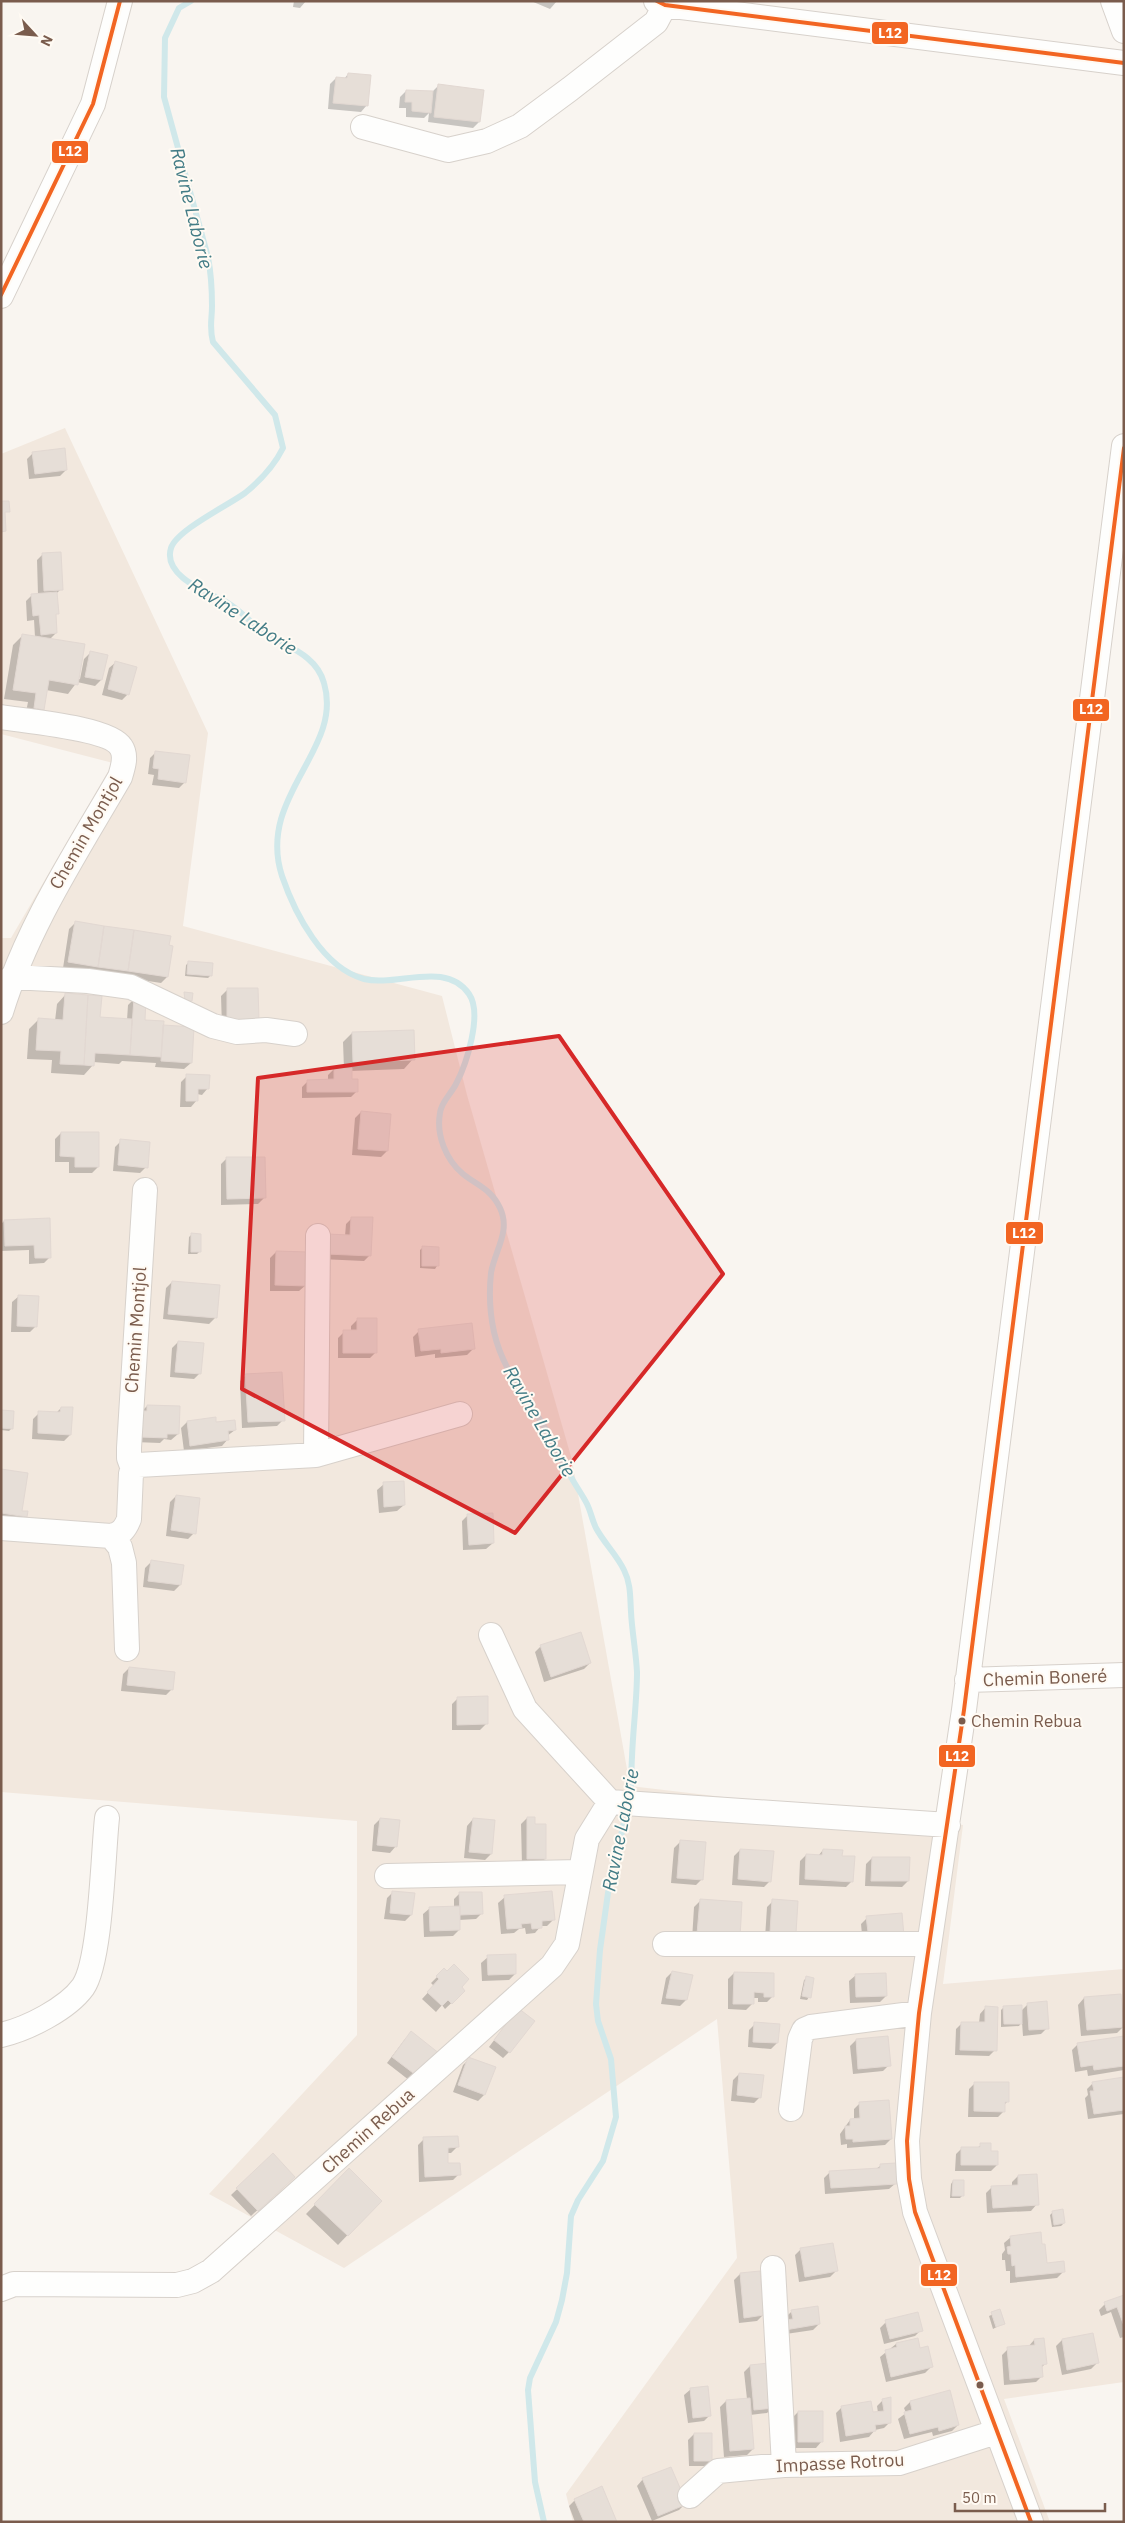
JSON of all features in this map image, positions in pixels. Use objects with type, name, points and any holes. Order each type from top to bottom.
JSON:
[{"type":"street","points":[[1,296],[93,104],[120,1]]},
{"type":"street","points":[[1112,1],[1124,31]]},
{"type":"street","points":[[363,127],[448,150],[487,141],[520,126],[656,22],[661,3],[1124,63]]},
{"type":"street","points":[[1031,2522],[915,2212],[909,2179],[907,2141],[919,2013],[928,1944],[948,1825],[967,1680],[1124,446]]},
{"type":"street","name":"Chemin Montjol","points":[[1,717],[99,733],[117,742],[121,746],[125,759],[120,777],[38,918],[12,977],[1,1012]]},
{"type":"street","points":[[12,977],[88,981],[132,987],[213,1026],[237,1032],[266,1030],[295,1034]]},
{"type":"street","name":"Chemin Montjol","points":[[111,1536],[123,1530],[129,1519],[133,1469],[129,1458],[129,1448],[145,1190]]},
{"type":"street","points":[[316,1455],[318,1236]]},
{"type":"street","points":[[133,1469],[147,1463],[316,1455],[460,1414]]},
{"type":"street","points":[[1,1528],[111,1536],[120,1547],[124,1563],[127,1649]]},
{"type":"street","points":[[492,1635],[525,1710],[614,1802],[948,1825]]},
{"type":"street","name":"Chemin Boneré","points":[[967,1680],[1124,1675]]},
{"type":"street","name":"Chemin Rebua","points":[[1,2289],[14,2284],[177,2285],[193,2281],[211,2272],[552,1966],[567,1944],[587,1839],[614,1802]]},
{"type":"street","points":[[1,2035],[61,2009],[83,1987],[94,1959],[106,1818]]},
{"type":"street","points":[[387,1876],[580,1872]]},
{"type":"street","points":[[665,1944],[928,1944]]},
{"type":"street","points":[[791,2109],[800,2039],[804,2030],[811,2027],[919,2013]]},
{"type":"street","points":[[773,2268],[784,2465]]},
{"type":"street","name":"Impasse Rotrou","points":[[690,2496],[718,2471],[784,2465],[898,2463],[996,2432]]},
{"type":"highlighted area","points":[[559,1036],[723,1274],[515,1533],[242,1389],[258,1078]]},
{"type":"shaded area","points":[[65,428],[208,733],[183,926],[442,996],[467,1095],[572,1460],[630,1786],[963,1825],[943,1984],[1124,1969],[1124,2382],[1004,2399],[1050,2522],[573,2522],[566,2494],[737,2258],[717,2019],[344,2268],[209,2194],[357,2035],[357,1821],[1,1792],[1,938],[11,938],[113,763],[1,734],[1,454]]},
{"type":"building","points":[[348,73],[371,75],[368,106],[333,103],[336,77],[347,78]]},
{"type":"building","points":[[438,84],[484,90],[480,122],[434,117]]},
{"type":"building","points":[[406,90],[433,91],[431,113],[412,111],[412,102],[405,102]]},
{"type":"building","points":[[65,448],[67,470],[35,474],[32,452]]},
{"type":"building","points":[[1,501],[9,501],[10,512],[5,512],[6,531],[1,532]]},
{"type":"building","points":[[61,552],[63,590],[44,591],[42,553]]},
{"type":"building","points":[[57,592],[59,614],[56,614],[57,633],[41,635],[39,615],[33,616],[31,594]]},
{"type":"building","points":[[22,634],[85,644],[78,685],[49,680],[44,710],[34,708],[36,693],[13,690]]},
{"type":"building","points":[[90,651],[108,655],[102,680],[85,677]]},
{"type":"building","points":[[115,661],[137,667],[129,695],[108,689]]},
{"type":"building","points":[[155,751],[190,755],[186,783],[158,779],[159,769],[153,768]]},
{"type":"building","points":[[75,921],[104,926],[98,967],[68,962]]},
{"type":"building","points":[[104,926],[134,930],[128,971],[98,967]]},
{"type":"building","points":[[134,930],[171,936],[169,945],[173,946],[168,977],[128,971]]},
{"type":"building","points":[[188,961],[213,963],[212,976],[187,974]]},
{"type":"building","points":[[227,988],[258,988],[259,1020],[227,1021]]},
{"type":"building","points":[[184,992],[193,993],[192,1001],[185,1001]]},
{"type":"building","points":[[65,993],[88,995],[84,1065],[60,1064],[61,1051],[36,1050],[38,1018],[63,1020]]},
{"type":"building","points":[[88,995],[102,996],[100,1017],[132,1019],[130,1055],[95,1053],[94,1066],[84,1065]]},
{"type":"building","points":[[134,998],[146,999],[145,1020],[164,1021],[161,1057],[130,1055]]},
{"type":"building","points":[[163,1025],[194,1027],[192,1063],[161,1061]]},
{"type":"building","points":[[414,1030],[415,1060],[353,1062],[352,1032]]},
{"type":"building","points":[[334,1068],[352,1068],[352,1079],[358,1079],[358,1092],[307,1092],[307,1080],[334,1079]]},
{"type":"building","points":[[186,1074],[210,1075],[209,1089],[198,1089],[198,1101],[186,1101]]},
{"type":"building","points":[[361,1111],[391,1114],[388,1151],[358,1149]]},
{"type":"building","points":[[61,1132],[99,1132],[99,1167],[75,1167],[75,1157],[60,1156]]},
{"type":"building","points":[[120,1139],[150,1142],[148,1168],[118,1165]]},
{"type":"building","points":[[226,1157],[265,1157],[266,1198],[227,1199]]},
{"type":"building","points":[[351,1217],[373,1217],[371,1256],[326,1254],[327,1234],[350,1235]]},
{"type":"building","points":[[50,1218],[51,1258],[35,1258],[34,1245],[5,1246],[4,1220]]},
{"type":"building","points":[[191,1233],[201,1234],[201,1252],[191,1252]]},
{"type":"building","points":[[422,1246],[439,1247],[439,1266],[422,1266]]},
{"type":"building","points":[[276,1251],[309,1252],[307,1286],[275,1285]]},
{"type":"building","points":[[172,1281],[220,1285],[217,1318],[168,1314]]},
{"type":"building","points":[[18,1295],[39,1296],[37,1327],[17,1326]]},
{"type":"building","points":[[357,1318],[377,1318],[377,1353],[343,1353],[343,1330],[357,1330]]},
{"type":"building","points":[[472,1323],[475,1349],[441,1353],[441,1349],[421,1351],[418,1329]]},
{"type":"building","points":[[178,1341],[204,1343],[201,1374],[175,1372]]},
{"type":"building","points":[[282,1372],[285,1421],[248,1422],[245,1374]]},
{"type":"building","points":[[147,1405],[180,1406],[179,1434],[167,1434],[167,1438],[140,1437],[141,1411],[147,1411]]},
{"type":"building","points":[[61,1407],[73,1407],[71,1435],[38,1433],[38,1411],[60,1412]]},
{"type":"building","points":[[1,1410],[14,1411],[13,1429],[1,1428]]},
{"type":"building","points":[[216,1417],[216,1422],[235,1420],[236,1430],[228,1431],[229,1440],[190,1446],[187,1421]]},
{"type":"building","points":[[1,1469],[28,1473],[22,1511],[28,1511],[27,1517],[1,1513]]},
{"type":"building","points":[[404,1481],[405,1505],[384,1507],[383,1482]]},
{"type":"building","points":[[176,1495],[200,1498],[196,1534],[171,1530]]},
{"type":"building","points":[[493,1513],[494,1543],[469,1545],[467,1514]]},
{"type":"building","points":[[151,1560],[184,1565],[181,1585],[148,1581]]},
{"type":"building","points":[[581,1632],[591,1663],[551,1677],[540,1645]]},
{"type":"building","points":[[129,1667],[175,1672],[173,1690],[127,1685]]},
{"type":"building","points":[[488,1696],[488,1724],[457,1725],[457,1697]]},
{"type":"building","points":[[527,1817],[535,1817],[535,1824],[546,1824],[546,1859],[527,1859]]},
{"type":"building","points":[[380,1818],[400,1820],[397,1847],[377,1845]]},
{"type":"building","points":[[473,1818],[495,1820],[492,1854],[469,1852]]},
{"type":"building","points":[[680,1840],[706,1842],[703,1880],[677,1878]]},
{"type":"building","points":[[740,1849],[774,1851],[771,1882],[738,1879]]},
{"type":"building","points":[[823,1849],[843,1850],[842,1856],[855,1856],[853,1882],[805,1879],[806,1854],[822,1855]]},
{"type":"building","points":[[872,1857],[910,1857],[909,1881],[871,1881]]},
{"type":"building","points":[[392,1891],[415,1893],[412,1915],[390,1913]]},
{"type":"building","points":[[552,1891],[555,1920],[542,1921],[542,1928],[532,1929],[531,1923],[521,1924],[522,1928],[507,1929],[504,1895]]},
{"type":"building","points":[[459,1892],[482,1892],[483,1914],[460,1915]]},
{"type":"building","points":[[700,1899],[742,1902],[740,1937],[697,1934]]},
{"type":"building","points":[[772,1899],[798,1901],[796,1933],[770,1932]]},
{"type":"building","points":[[460,1906],[460,1930],[430,1931],[429,1907]]},
{"type":"building","points":[[902,1913],[904,1936],[869,1940],[866,1916]]},
{"type":"building","points":[[516,1954],[516,1974],[488,1975],[487,1955]]},
{"type":"building","points":[[454,1964],[469,1979],[462,1987],[465,1991],[452,2004],[448,2000],[442,2006],[427,1992],[439,1979],[436,1976],[444,1968],[447,1971]]},
{"type":"building","points":[[672,1971],[693,1975],[687,2000],[666,1998]]},
{"type":"building","points":[[734,1972],[774,1973],[774,1997],[764,1997],[764,1993],[754,1992],[754,2004],[733,2004]]},
{"type":"building","points":[[886,1973],[887,1996],[856,1997],[855,1974]]},
{"type":"building","points":[[806,1976],[814,1978],[811,1998],[802,1996]]},
{"type":"building","points":[[1121,1994],[1124,2027],[1087,2030],[1084,1997]]},
{"type":"building","points":[[1047,2001],[1049,2029],[1029,2030],[1027,2003]]},
{"type":"building","points":[[1022,2005],[1022,2024],[1004,2024],[1003,2006]]},
{"type":"building","points":[[985,2006],[998,2007],[997,2051],[960,2050],[961,2022],[985,2022]]},
{"type":"building","points":[[518,2008],[535,2021],[510,2053],[494,2040]]},
{"type":"building","points":[[754,2022],[780,2024],[778,2043],[753,2042]]},
{"type":"building","points":[[411,2031],[440,2054],[421,2079],[392,2057]]},
{"type":"building","points":[[888,2036],[891,2066],[858,2069],[856,2039]]},
{"type":"building","points":[[1124,2036],[1124,2066],[1094,2070],[1093,2065],[1081,2067],[1077,2043]]},
{"type":"building","points":[[468,2057],[496,2067],[485,2095],[458,2085]]},
{"type":"building","points":[[739,2073],[764,2075],[761,2098],[737,2095]]},
{"type":"building","points":[[1124,2077],[1124,2110],[1094,2114],[1090,2091],[1094,2091],[1092,2082]]},
{"type":"building","points":[[974,2082],[1009,2082],[1009,2102],[1005,2102],[1005,2112],[974,2111]]},
{"type":"building","points":[[889,2100],[892,2139],[853,2142],[853,2139],[846,2139],[845,2126],[850,2126],[850,2119],[860,2118],[859,2102]]},
{"type":"building","points":[[458,2136],[459,2147],[448,2148],[448,2163],[460,2163],[461,2175],[425,2177],[423,2137]]},
{"type":"building","points":[[980,2143],[991,2143],[991,2151],[998,2151],[998,2165],[961,2165],[961,2147],[980,2147]]},
{"type":"building","points":[[273,2153],[295,2177],[258,2211],[236,2188]]},
{"type":"building","points":[[896,2163],[897,2184],[831,2188],[829,2171],[880,2168],[880,2164]]},
{"type":"building","points":[[349,2168],[382,2201],[348,2236],[314,2204]]},
{"type":"building","points":[[1037,2174],[1039,2205],[993,2208],[991,2186],[1018,2185],[1018,2175]]},
{"type":"building","points":[[953,2180],[964,2180],[964,2196],[952,2196]]},
{"type":"building","points":[[1063,2209],[1065,2223],[1054,2225],[1052,2211]]},
{"type":"building","points":[[1041,2232],[1042,2244],[1045,2244],[1047,2263],[1064,2261],[1065,2272],[1016,2277],[1015,2265],[1012,2266],[1011,2254],[1008,2254],[1007,2247],[1011,2246],[1010,2236]]},
{"type":"building","points":[[833,2243],[838,2271],[805,2277],[800,2248]]},
{"type":"building","points":[[760,2271],[762,2293],[768,2292],[769,2301],[763,2302],[764,2315],[744,2318],[740,2273]]},
{"type":"building","points":[[1124,2295],[1124,2326],[1117,2307],[1107,2311],[1104,2302]]},
{"type":"building","points":[[818,2306],[820,2324],[785,2330],[784,2320],[793,2319],[791,2310]]},
{"type":"building","points":[[1000,2309],[1005,2324],[996,2327],[991,2312]]},
{"type":"building","points":[[918,2312],[923,2331],[890,2339],[885,2320]]},
{"type":"building","points":[[1093,2333],[1099,2363],[1067,2370],[1062,2339]]},
{"type":"building","points":[[918,2338],[920,2348],[928,2346],[933,2367],[891,2377],[885,2350],[897,2347],[896,2343]]},
{"type":"building","points":[[1044,2338],[1047,2364],[1042,2365],[1043,2377],[1010,2380],[1007,2347],[1035,2345],[1034,2339]]},
{"type":"building","points":[[769,2363],[774,2408],[754,2410],[750,2365]]},
{"type":"building","points":[[708,2386],[711,2416],[693,2418],[690,2388]]},
{"type":"building","points":[[950,2390],[959,2425],[939,2431],[938,2427],[910,2434],[904,2412],[912,2410],[910,2401]]},
{"type":"building","points":[[891,2397],[891,2423],[875,2425],[876,2431],[846,2436],[841,2406],[871,2401],[873,2412],[884,2411],[882,2399]]},
{"type":"building","points":[[750,2398],[754,2449],[730,2451],[726,2400]]},
{"type":"building","points":[[798,2411],[823,2411],[823,2442],[798,2442]]},
{"type":"building","points":[[694,2433],[712,2433],[712,2461],[694,2461]]},
{"type":"building","points":[[671,2467],[687,2504],[658,2516],[642,2478]]},
{"type":"building","points":[[602,2486],[617,2522],[584,2522],[574,2499]]},
{"type":"waterway","name":"Ravine Laborie","points":[[191,1],[179,8],[165,38],[164,97],[208,257],[212,287],[211,328],[213,342],[275,415],[283,448],[271,467],[251,488],[192,526],[175,541],[171,548],[170,558],[180,576],[189,583],[228,603],[261,630],[306,657],[314,664],[324,683],[327,707],[322,730],[313,752],[289,797],[280,822],[277,847],[282,876],[295,907],[312,938],[323,952],[349,973],[364,979],[377,981],[434,976],[448,978],[459,984],[469,994],[473,1003],[474,1026],[472,1039],[460,1075],[441,1109],[439,1121],[441,1138],[452,1162],[463,1174],[493,1196],[503,1216],[503,1233],[491,1273],[490,1295],[494,1332],[503,1359],[509,1372],[546,1430],[587,1504],[596,1528],[621,1565],[628,1580],[637,1672],[630,1799]]},
{"type":"waterway","name":"Ravine Laborie","points":[[544,2522],[535,2482],[528,2390],[530,2378],[556,2322],[562,2300],[567,2273],[571,2216],[578,2200],[603,2161],[616,2117],[611,2059],[598,2021],[596,2004],[600,1950],[608,1893],[627,1809]]},
{"type":"transit line","name":"L12","points":[[1,295],[93,104],[120,1]]},
{"type":"transit line","name":"L12","points":[[657,1],[665,5],[1124,63]]},
{"type":"transit line","name":"L12","points":[[1031,2522],[915,2212],[909,2179],[907,2141],[919,2013],[964,1710],[1124,448]]},
{"type":"place","name":"Chemin Rebua","points":[[962,1721]]}]
